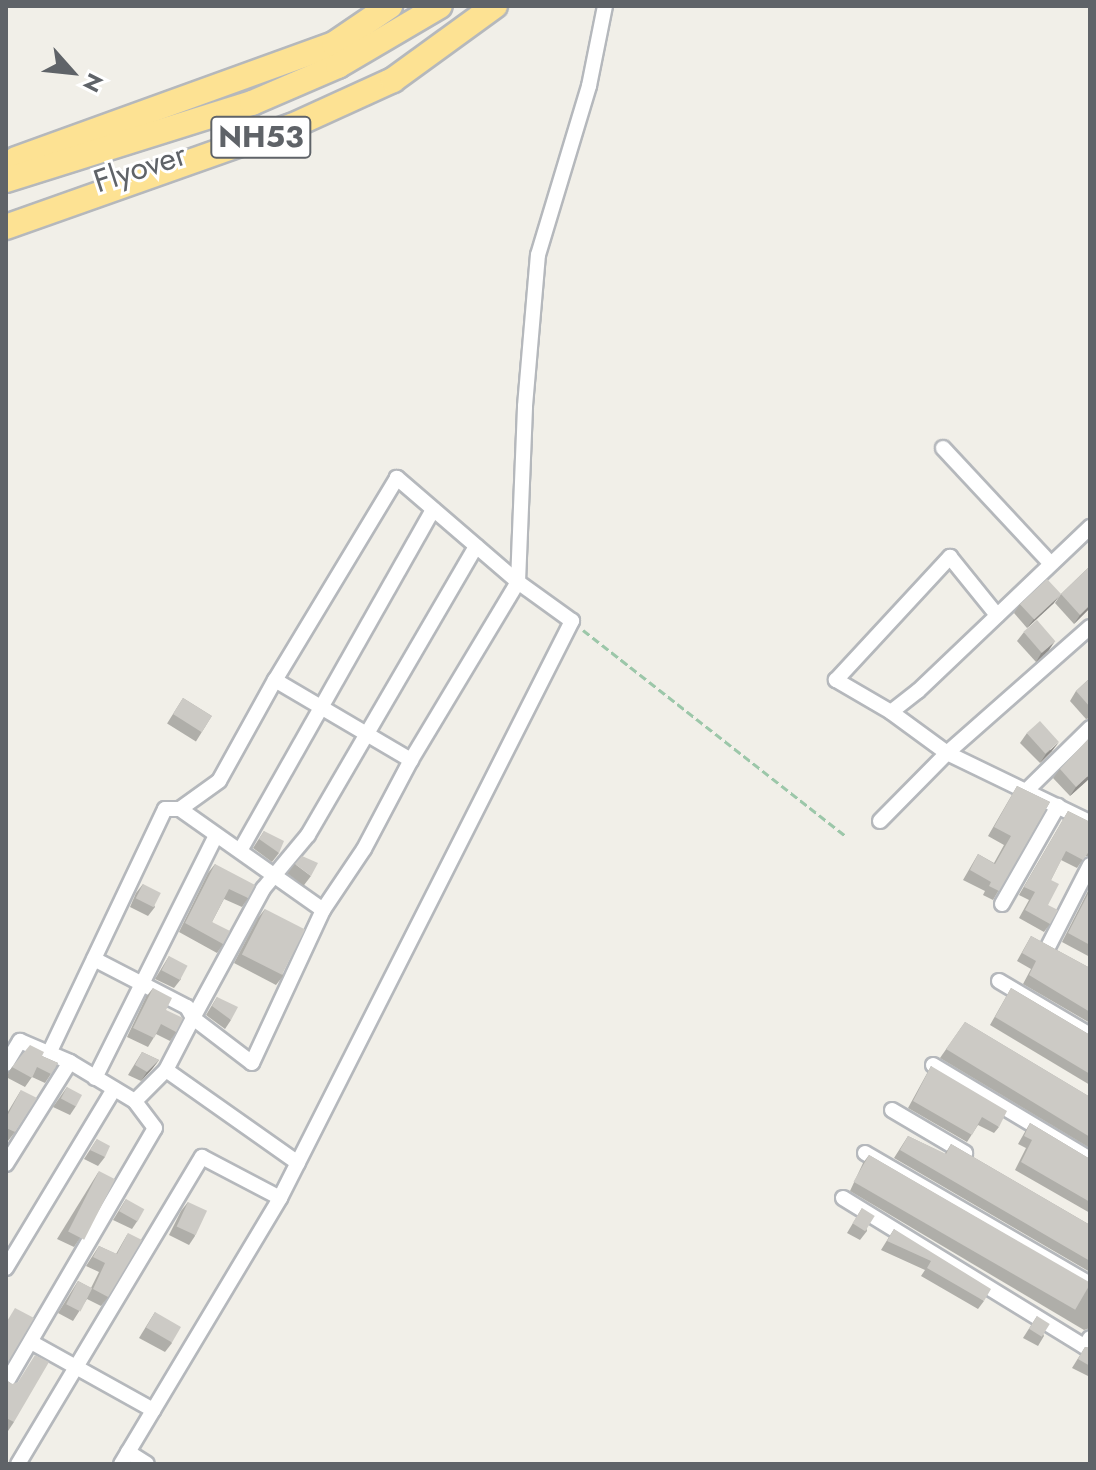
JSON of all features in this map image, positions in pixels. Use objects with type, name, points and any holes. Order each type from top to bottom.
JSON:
[{"type":"highway","name":"NH53","points":[[6,163],[334,44],[390,6]]},
{"type":"highway","name":"Flyover","points":[[6,180],[252,103],[338,66],[440,6]]},
{"type":"highway","name":"Flyover","points":[[6,212],[260,128],[351,91],[452,32],[482,6]]},
{"type":"highway","name":"NH53","points":[[6,227],[292,126],[393,80],[495,6]]},
{"type":"street","points":[[94,959],[187,1007],[193,1018],[252,1063],[323,910],[364,849],[411,760],[518,582],[523,436],[538,255],[589,86],[605,6]]},
{"type":"street","points":[[943,448],[991,495],[1051,564]]},
{"type":"street","points":[[49,1053],[165,809],[180,809],[219,781],[275,680],[397,478],[518,582],[572,621],[280,1198],[125,1458],[147,1464]]},
{"type":"street","points":[[241,849],[433,509]]},
{"type":"street","points":[[891,712],[1090,527]]},
{"type":"street","points":[[135,1101],[166,1070],[263,889],[308,835],[476,546]]},
{"type":"street","points":[[997,615],[950,557],[836,680],[891,712],[947,753],[1090,822]]},
{"type":"street","points":[[880,821],[947,753],[1090,627]]},
{"type":"street","points":[[275,680],[411,760]]},
{"type":"street","points":[[1026,791],[1090,728]]},
{"type":"street","points":[[1002,904],[1058,806]]},
{"type":"street","points":[[180,809],[215,837],[241,849],[323,910]]},
{"type":"street","points":[[95,1078],[215,837]]},
{"type":"street","points":[[1049,947],[1090,865]]},
{"type":"street","points":[[999,981],[1090,1035]]},
{"type":"street","points":[[6,1064],[20,1041],[70,1062],[135,1101],[155,1128],[6,1383]]},
{"type":"street","points":[[6,1164],[70,1062]]},
{"type":"street","points":[[933,1065],[1090,1159]]},
{"type":"street","points":[[166,1070],[298,1163]]},
{"type":"street","points":[[7,1266],[114,1089]]},
{"type":"street","points":[[892,1110],[984,1164]]},
{"type":"street","points":[[865,1153],[1090,1284]]},
{"type":"street","points":[[18,1464],[202,1157],[280,1198]]},
{"type":"street","points":[[843,1198],[1085,1347],[1090,1338]]},
{"type":"street","points":[[31,1342],[153,1410]]},
{"type":"path","points":[[572,621],[847,837]]},
{"type":"building","points":[[1090,566],[1090,605],[1080,615],[1061,594]]},
{"type":"building","points":[[1047,579],[1061,594],[1034,620],[1020,604]]},
{"type":"building","points":[[1037,620],[1055,641],[1042,653],[1023,632]]},
{"type":"building","points":[[1090,678],[1090,707],[1076,691]]},
{"type":"building","points":[[183,698],[212,716],[202,732],[173,714]]},
{"type":"building","points":[[1040,721],[1059,742],[1045,754],[1027,733]]},
{"type":"building","points":[[1090,737],[1090,774],[1076,787],[1060,769]]},
{"type":"building","points":[[1017,786],[1050,802],[999,891],[989,886],[991,882],[970,870],[978,854],[995,864],[1011,836],[994,827]]},
{"type":"building","points":[[1068,811],[1090,822],[1090,850],[1083,860],[1066,851],[1051,880],[1059,884],[1048,905],[1058,910],[1050,924],[1025,910],[1035,892],[1024,887]]},
{"type":"building","points":[[264,831],[284,841],[279,853],[259,839]]},
{"type":"building","points":[[302,856],[318,863],[311,876],[295,864]]},
{"type":"building","points":[[215,864],[255,885],[248,898],[229,889],[212,922],[230,931],[223,944],[185,923]]},
{"type":"building","points":[[143,884],[161,893],[154,907],[136,898]]},
{"type":"building","points":[[1090,890],[1090,945],[1068,933]]},
{"type":"building","points":[[265,909],[305,929],[282,975],[242,954]]},
{"type":"building","points":[[1031,936],[1090,968],[1090,1012],[1029,975],[1036,961],[1022,953]]},
{"type":"building","points":[[169,956],[188,966],[180,980],[161,970]]},
{"type":"building","points":[[153,988],[172,998],[166,1010],[183,1018],[176,1032],[161,1024],[154,1038],[133,1028]]},
{"type":"building","points":[[1011,988],[1090,1035],[1090,1074],[995,1017]]},
{"type":"building","points":[[217,997],[238,1007],[231,1020],[212,1006]]},
{"type":"building","points":[[965,1022],[1090,1097],[1090,1137],[946,1049]]},
{"type":"building","points":[[30,1045],[44,1052],[42,1056],[58,1063],[51,1074],[37,1067],[32,1078],[12,1067]]},
{"type":"building","points":[[142,1052],[159,1060],[147,1072],[135,1065]]},
{"type":"building","points":[[931,1066],[1007,1111],[999,1127],[982,1117],[972,1135],[913,1101]]},
{"type":"building","points":[[67,1087],[82,1095],[76,1106],[61,1098]]},
{"type":"building","points":[[21,1090],[37,1098],[15,1132],[6,1128],[6,1118]]},
{"type":"building","points":[[1030,1123],[1090,1159],[1090,1202],[1021,1162],[1032,1140],[1024,1136]]},
{"type":"building","points":[[908,1136],[946,1154],[951,1144],[1090,1225],[1090,1261],[900,1150]]},
{"type":"building","points":[[97,1139],[110,1146],[105,1157],[90,1150]]},
{"type":"building","points":[[869,1155],[1090,1283],[1075,1310],[854,1182]]},
{"type":"building","points":[[99,1171],[115,1179],[84,1240],[68,1232]]},
{"type":"building","points":[[126,1199],[144,1209],[138,1221],[119,1211]]},
{"type":"building","points":[[188,1202],[207,1211],[196,1235],[177,1226]]},
{"type":"building","points":[[862,1208],[875,1216],[865,1231],[852,1223]]},
{"type":"building","points":[[894,1229],[991,1289],[984,1301],[927,1268],[931,1261],[887,1241]]},
{"type":"building","points":[[128,1233],[142,1240],[108,1297],[93,1289],[105,1263],[93,1257],[99,1246],[117,1254]]},
{"type":"building","points":[[78,1281],[92,1288],[80,1311],[66,1304]]},
{"type":"building","points":[[15,1308],[34,1318],[6,1365],[6,1323]]},
{"type":"building","points":[[155,1312],[181,1327],[172,1343],[146,1328]]},
{"type":"building","points":[[1037,1316],[1050,1324],[1042,1337],[1029,1329]]},
{"type":"building","points":[[1085,1347],[1090,1348],[1090,1366],[1078,1359]]},
{"type":"building","points":[[35,1355],[49,1362],[14,1422],[6,1418],[6,1380],[12,1384],[18,1382]]}]
